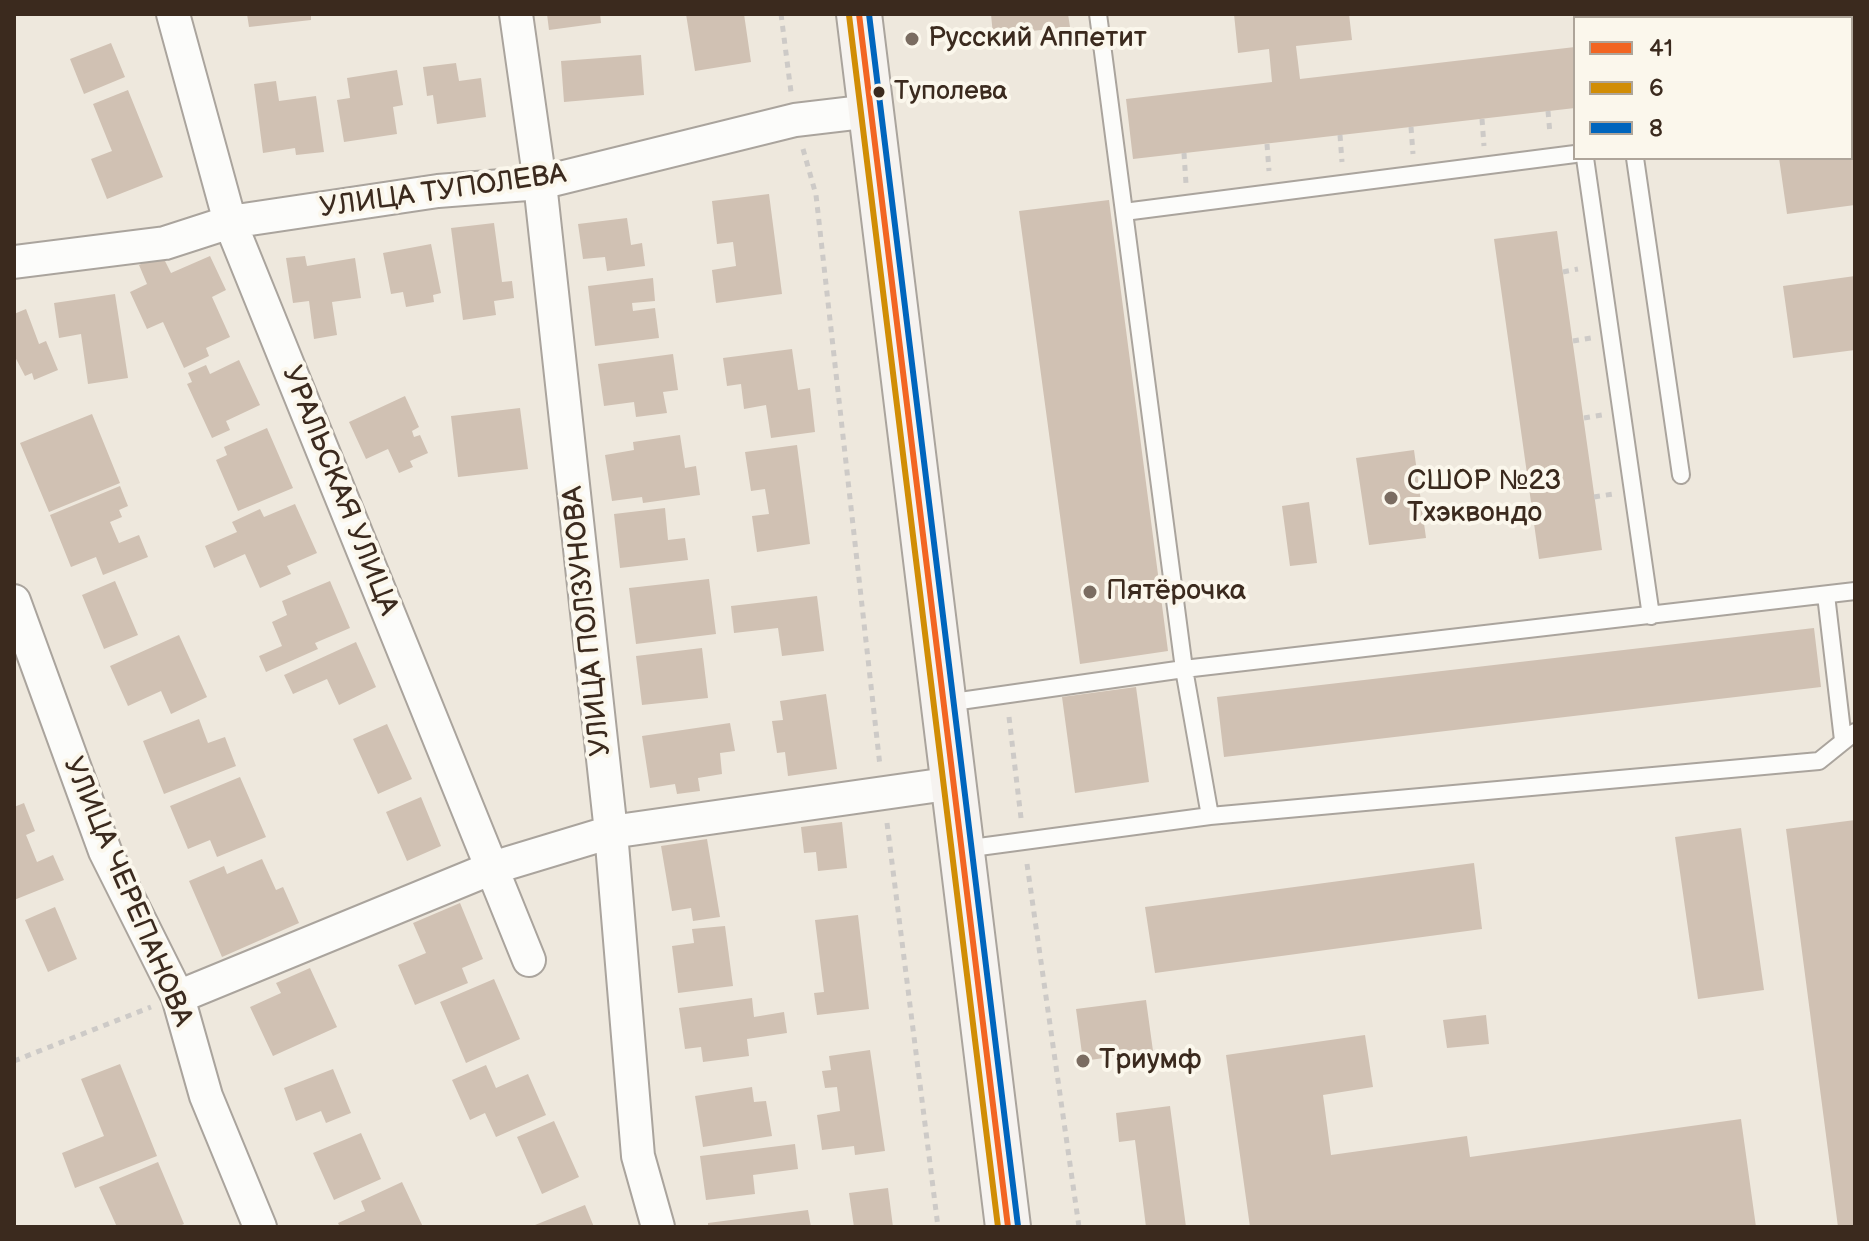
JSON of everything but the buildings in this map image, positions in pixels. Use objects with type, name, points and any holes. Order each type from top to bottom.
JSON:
[{"type":"street","name":"УРАЛЬСКАЯ УЛИЦА","points":[[173,14],[230,222],[529,960]]},
{"type":"street","name":"УЛИЦА ПОЛЗУНОВА","points":[[516,14],[540,183],[611,832],[638,1156],[658,1227]]},
{"type":"street","points":[[859,14],[1008,1227]]},
{"type":"street","name":"УЛИЦА ТУПОЛЕВА","points":[[14,262],[165,243],[230,222],[438,191],[540,183],[795,120],[871,111]]},
{"type":"street","name":"УЛИЦА ЧЕРЕПАНОВА","points":[[14,601],[105,851],[178,997],[206,1096],[260,1227]]},
{"type":"street","points":[[178,997],[492,868],[611,832],[954,783]]},
{"type":"lane","points":[[1098,14],[1184,669],[1210,816]]},
{"type":"lane","points":[[1124,212],[1573,154]]},
{"type":"lane","points":[[1585,160],[1651,616]]},
{"type":"lane","points":[[1635,160],[1681,475]]},
{"type":"lane","points":[[945,703],[1184,669],[1855,591]]},
{"type":"lane","points":[[962,849],[1210,816],[1819,761],[1849,736],[1826,595]]},
{"type":"path","points":[[781,14],[795,120],[816,195],[883,794],[938,1227]]},
{"type":"path","points":[[1007,695],[1023,840],[1079,1227]]},
{"type":"path","points":[[14,1061],[178,997]]},
{"type":"transit line","name":"41","points":[[859,14],[1008,1227]]},
{"type":"transit line","name":"8","points":[[869,14],[1018,1226]]},
{"type":"transit line","name":"6","points":[[849,15],[998,1227]]},
{"type":"place","name":"Русский Аппетит","points":[[912,39]]},
{"type":"place","name":"Туполева","points":[[879,92]]},
{"type":"place","name":"СШОР №23 Тхэквондо","points":[[1391,498]]},
{"type":"place","name":"Пятёрочка","points":[[1090,592]]},
{"type":"place","name":"Триумф","points":[[1083,1061]]}]
